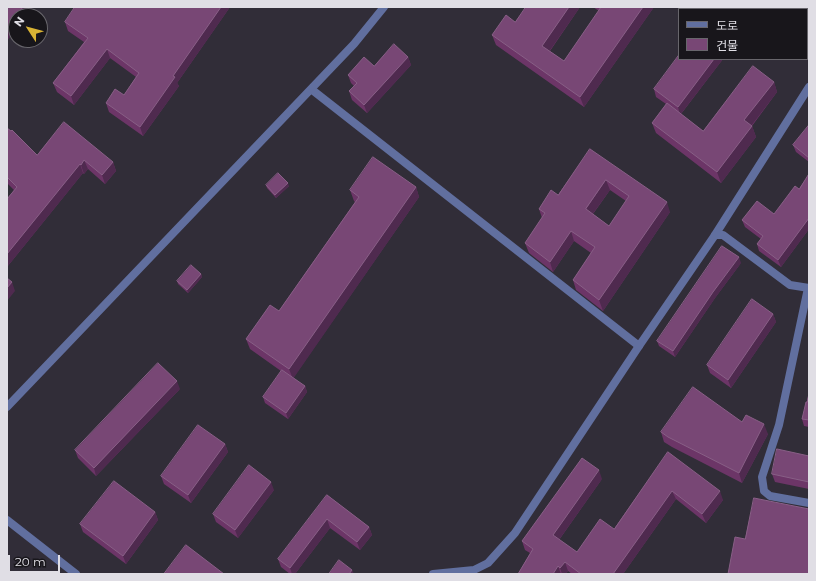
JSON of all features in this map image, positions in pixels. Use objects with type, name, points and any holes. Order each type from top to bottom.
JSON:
[{"type":"street","points":[[7,407],[354,44],[384,7]]},
{"type":"street","points":[[433,574],[474,570],[488,563],[515,533],[639,346],[715,235],[809,87]]},
{"type":"street","points":[[311,89],[639,346]]},
{"type":"street","points":[[715,235],[723,235],[790,285],[809,288],[779,425],[762,476],[764,491],[770,496],[809,503]]},
{"type":"street","points":[[7,520],[76,574]]},
{"type":"building","points":[[7,7],[23,7],[8,8],[7,28]]},
{"type":"building","points":[[75,7],[221,7],[140,127],[106,103],[115,89],[124,95],[139,73],[107,49],[71,96],[53,83],[88,38],[65,22]]},
{"type":"building","points":[[526,7],[569,7],[542,46],[564,61],[601,7],[643,7],[580,97],[492,35],[506,15],[515,22]]},
{"type":"building","points":[[715,7],[753,7],[752,8]]},
{"type":"building","points":[[394,44],[408,57],[364,105],[349,91],[357,83],[348,75],[364,57],[374,66]]},
{"type":"building","points":[[678,56],[678,60],[713,60],[678,107],[654,89]]},
{"type":"building","points":[[753,66],[774,82],[744,120],[752,126],[717,172],[652,123],[667,103],[703,131]]},
{"type":"building","points":[[64,122],[113,162],[102,175],[84,160],[7,254],[7,199],[17,187],[7,177],[7,128],[11,131],[12,130],[37,155]]},
{"type":"building","points":[[809,125],[809,158],[793,145]]},
{"type":"building","points":[[590,149],[667,202],[599,300],[573,280],[595,247],[571,231],[550,262],[525,243],[545,213],[539,209],[551,190],[558,195]],"holes":[[[606,180],[629,196],[609,226],[586,209]]]},
{"type":"building","points":[[373,157],[416,187],[289,369],[246,339],[270,305],[279,311],[359,197],[350,190]]},
{"type":"building","points":[[278,173],[288,183],[275,195],[266,185]]},
{"type":"building","points":[[809,174],[809,218],[778,260],[757,244],[763,236],[742,220],[757,201],[774,214],[795,186],[799,189]]},
{"type":"building","points":[[722,246],[739,257],[673,351],[657,341]]},
{"type":"building","points":[[191,265],[201,274],[187,290],[177,281]]},
{"type":"building","points":[[7,278],[12,282],[7,288]]},
{"type":"building","points":[[752,299],[773,314],[728,380],[707,365]]},
{"type":"building","points":[[158,363],[177,381],[94,468],[75,450]]},
{"type":"building","points":[[282,370],[305,386],[286,413],[263,397]]},
{"type":"building","points":[[693,387],[742,422],[746,415],[764,424],[739,473],[661,432]]},
{"type":"building","points":[[809,393],[809,420],[802,419]]},
{"type":"building","points":[[198,425],[225,444],[188,495],[161,476]]},
{"type":"building","points":[[777,449],[809,456],[809,482],[772,474]]},
{"type":"building","points":[[668,452],[720,491],[702,514],[672,491],[613,574],[581,574],[565,562],[560,568],[558,566],[553,574],[518,574],[533,549],[522,541],[582,458],[599,470],[553,535],[577,552],[600,519],[614,529]]},
{"type":"building","points":[[249,465],[271,482],[235,530],[213,514]]},
{"type":"building","points":[[114,481],[155,512],[123,556],[80,524]]},
{"type":"building","points":[[327,495],[369,527],[357,542],[327,519],[290,568],[278,559]]},
{"type":"building","points":[[754,498],[809,509],[809,574],[728,574],[735,537],[745,539]]},
{"type":"building","points":[[186,545],[224,574],[164,574]]},
{"type":"building","points":[[339,560],[352,570],[349,574],[329,574]]}]
